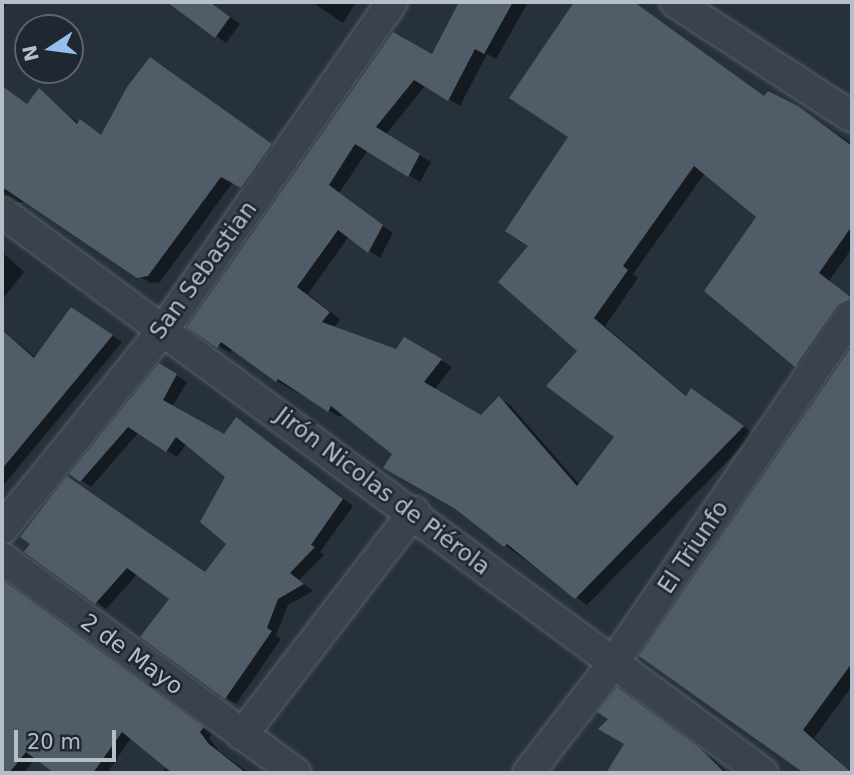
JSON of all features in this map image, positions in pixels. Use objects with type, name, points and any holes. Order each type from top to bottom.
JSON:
[{"type":"street","name":"San Sebastian","points":[[2,529],[164,329],[392,2]]},
{"type":"street","points":[[675,2],[852,117]]},
{"type":"street","name":"Jirón Nicolas de Piérola","points":[[2,212],[414,512],[612,666],[763,773]]},
{"type":"street","name":"El Triunfo","points":[[528,773],[612,666],[852,315]]},
{"type":"street","points":[[242,735],[414,512]]},
{"type":"street","name":"2 de Mayo","points":[[2,558],[296,773]]},
{"type":"building","points":[[167,2],[210,2],[230,17],[215,38]]},
{"type":"building","points":[[459,2],[513,2],[484,54],[475,49],[448,101],[414,80],[376,127],[420,154],[408,177],[355,144],[329,185],[383,225],[368,253],[338,230],[297,287],[330,312],[322,322],[396,349],[404,337],[442,359],[424,382],[481,415],[499,396],[577,486],[614,437],[546,386],[577,351],[498,282],[528,246],[505,231],[568,137],[509,98],[574,2],[634,2],[764,96],[768,91],[798,106],[852,146],[852,226],[819,273],[852,298],[838,305],[795,367],[704,291],[756,217],[694,166],[623,266],[628,270],[594,318],[686,396],[691,388],[744,426],[575,599],[507,544],[504,547],[454,508],[383,468],[392,454],[331,406],[328,412],[278,379],[276,382],[221,342],[217,348],[187,327],[393,32],[432,54]]},
{"type":"building","points":[[150,57],[272,144],[241,188],[221,177],[148,276],[137,278],[2,187],[2,86],[27,104],[39,88],[77,124],[80,119],[101,135],[127,87]]},
{"type":"building","points":[[71,307],[113,335],[2,469],[2,330],[34,358]]},
{"type":"building","points":[[852,346],[852,663],[803,730],[852,773],[804,773],[639,656]]},
{"type":"building","points":[[159,363],[177,374],[163,400],[224,434],[236,417],[343,499],[311,545],[315,547],[290,573],[304,584],[278,599],[267,628],[272,631],[225,699],[140,637],[169,599],[127,568],[95,604],[24,552],[30,544],[20,537],[67,476],[205,572],[226,544],[200,522],[225,477],[176,437],[166,452],[128,427],[80,482],[69,474]]},
{"type":"building","points":[[4,581],[204,727],[200,732],[209,744],[246,773],[172,773],[122,732],[93,773],[54,773],[26,752],[9,773],[2,773]]},
{"type":"building","points":[[617,687],[701,749],[725,773],[606,773],[624,744],[598,729],[608,719],[597,712]]}]
